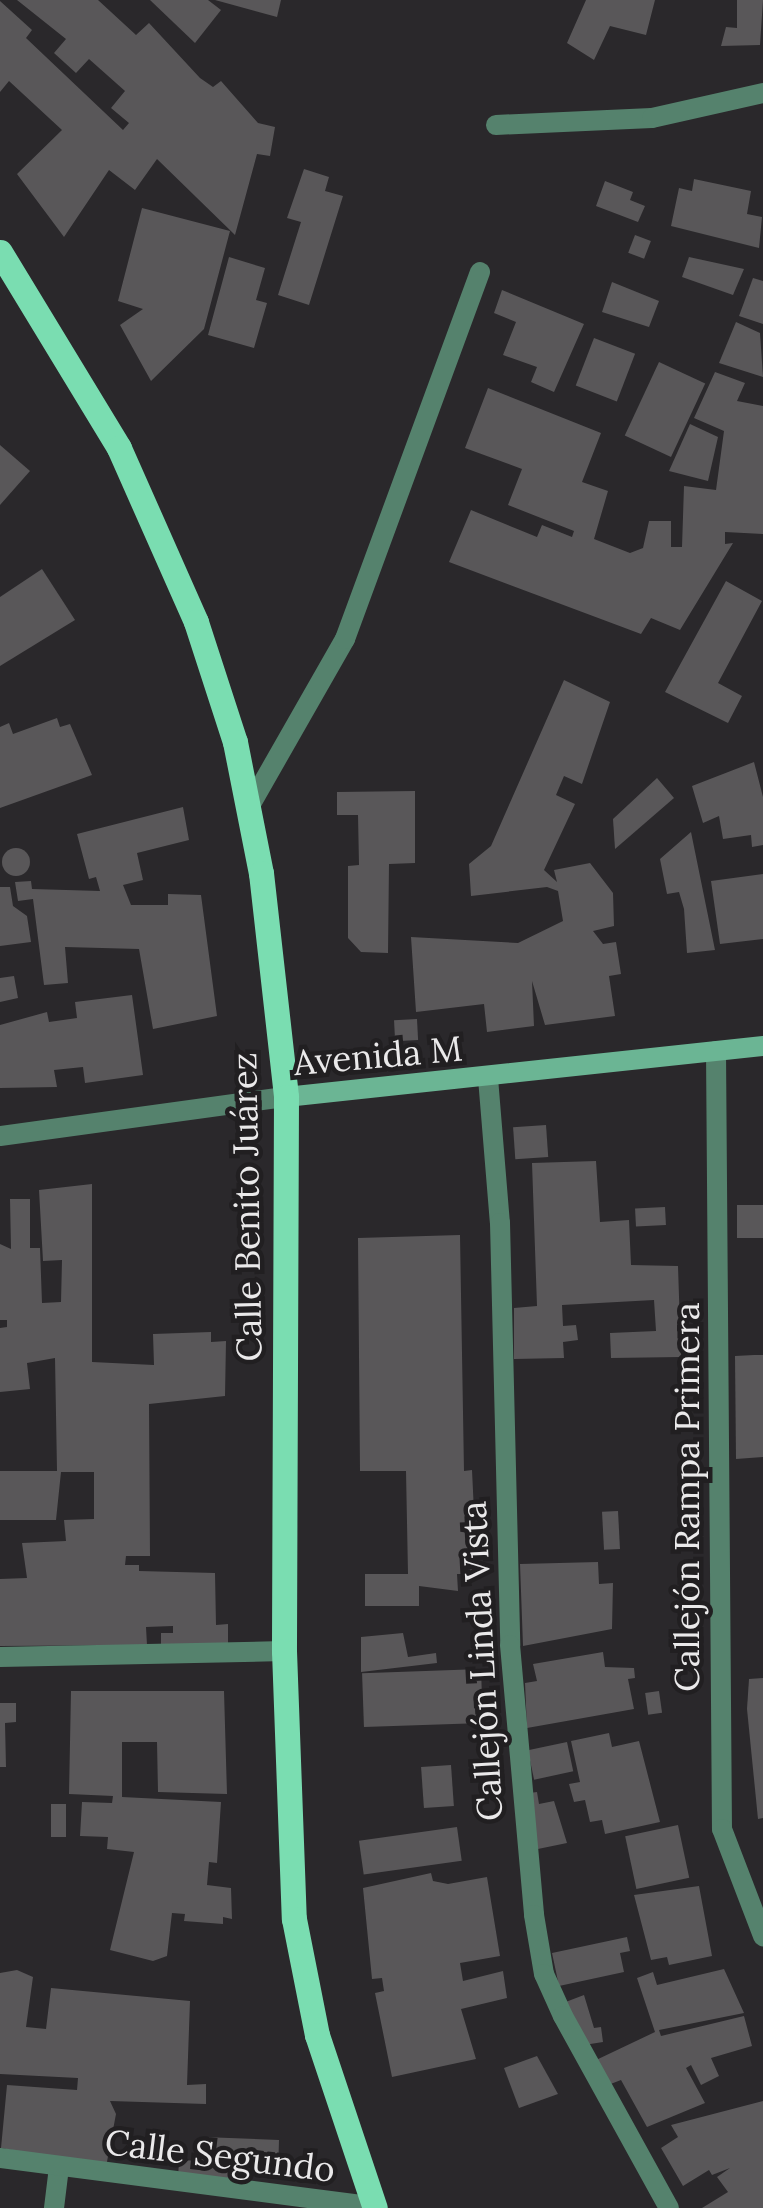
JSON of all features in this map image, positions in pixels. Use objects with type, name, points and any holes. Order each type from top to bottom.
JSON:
[{"type":"main road","name":"Calle Benito Juárez","points":[[0,252],[41,310],[135,482],[196,622],[234,742],[248,809],[286,1098],[284,1651],[294,1919],[318,2035],[375,2207]]},
{"type":"street","points":[[496,125],[652,118],[763,93]]},
{"type":"street","points":[[248,809],[345,639],[480,272]]},
{"type":"street","name":"Avenida M","points":[[0,1136],[286,1098],[763,1046]]},
{"type":"street","name":"Callejón Rampa Primera","points":[[716,1051],[722,1829],[763,1936]]},
{"type":"street","name":"Callejón Linda Vista","points":[[488,1078],[500,1223],[510,1645],[534,1915],[544,1974],[563,2016],[670,2208]]},
{"type":"street","points":[[0,1657],[284,1651]]},
{"type":"street","name":"Calle Segundo","points":[[0,2158],[58,2170],[375,2207]]},
{"type":"street","name":"Calle Segundo","points":[[54,2208],[58,2170]]},
{"type":"building","points":[[17,0],[98,0],[136,35],[149,23],[200,78],[213,87],[221,81],[258,123],[275,127],[270,156],[257,154],[235,235],[157,159],[135,190],[109,170],[64,237],[17,174],[62,130],[9,81],[0,92],[0,1],[32,30],[26,38],[123,130],[129,123],[111,108],[125,91],[89,59],[76,73],[54,53],[66,39]]},
{"type":"building","points":[[150,0],[208,0],[221,10],[195,43]]},
{"type":"building","points":[[215,0],[281,0],[277,17]]},
{"type":"building","points":[[586,0],[655,0],[646,35],[610,26],[594,60],[567,43]]},
{"type":"building","points":[[737,0],[763,0],[760,45],[721,46],[726,27],[737,28]]},
{"type":"building","points":[[304,169],[329,177],[325,191],[343,196],[309,305],[278,295],[301,222],[287,218]]},
{"type":"building","points":[[694,179],[751,191],[747,214],[762,217],[759,248],[671,226],[679,188],[692,191]]},
{"type":"building","points":[[605,181],[633,192],[630,200],[645,206],[638,222],[596,206]]},
{"type":"building","points":[[142,208],[230,231],[204,329],[151,381],[120,325],[143,309],[118,301]]},
{"type":"building","points":[[635,235],[651,241],[644,259],[628,253]]},
{"type":"building","points":[[229,257],[265,268],[256,300],[267,303],[254,348],[208,335]]},
{"type":"building","points":[[689,257],[744,269],[733,295],[682,277]]},
{"type":"building","points":[[753,278],[763,281],[763,324],[739,316]]},
{"type":"building","points":[[612,282],[659,301],[649,327],[602,312]]},
{"type":"building","points":[[502,290],[584,324],[554,392],[531,382],[537,367],[503,355],[516,322],[494,313]]},
{"type":"building","points":[[736,322],[760,333],[763,377],[719,363]]},
{"type":"building","points":[[594,338],[635,354],[617,401],[576,386]]},
{"type":"building","points":[[659,362],[705,384],[671,457],[625,435]]},
{"type":"building","points":[[715,372],[745,383],[737,401],[763,406],[763,534],[725,532],[725,544],[733,543],[680,630],[651,618],[641,634],[449,562],[471,510],[537,537],[542,525],[572,537],[574,531],[508,505],[522,469],[465,448],[488,388],[601,433],[582,482],[608,491],[594,539],[630,553],[643,548],[649,521],[671,521],[671,547],[682,547],[684,486],[716,490],[724,431],[694,418]]},
{"type":"building","points":[[690,424],[718,437],[708,481],[669,471]]},
{"type":"building","points":[[0,445],[30,471],[0,505]]},
{"type":"building","points":[[42,569],[75,620],[0,666],[0,597]]},
{"type":"building","points":[[726,581],[762,601],[718,683],[742,696],[728,723],[665,692]]},
{"type":"building","points":[[564,680],[610,702],[582,784],[564,776],[556,795],[575,804],[544,870],[557,882],[554,870],[590,863],[613,893],[614,926],[593,931],[603,944],[616,942],[621,974],[609,976],[615,1016],[545,1025],[532,981],[534,1026],[487,1032],[484,1004],[416,1012],[411,937],[518,943],[563,921],[558,891],[547,887],[471,896],[469,864],[491,846]]},
{"type":"building","points":[[57,718],[60,727],[70,724],[92,775],[0,808],[0,727],[9,723],[13,734]]},
{"type":"building","points":[[754,762],[763,797],[763,845],[752,847],[751,835],[723,839],[719,816],[703,823],[692,786]]},
{"type":"building","points":[[657,778],[674,798],[615,849],[613,819]]},
{"type":"building","points":[[415,791],[415,863],[389,864],[388,953],[361,952],[348,938],[348,866],[359,865],[358,815],[337,815],[337,792]]},
{"type":"building","points":[[183,807],[189,840],[137,853],[143,880],[123,885],[131,905],[168,905],[168,894],[201,895],[217,1016],[153,1029],[139,949],[65,947],[68,983],[44,985],[33,899],[18,901],[15,882],[31,881],[32,889],[100,891],[96,877],[89,879],[77,834]]},
{"type":"building","points":[[691,832],[715,950],[687,953],[684,909],[679,892],[667,894],[660,859]]},
{"type":"building","points":[[16,848],[26,852],[30,862],[26,872],[16,876],[6,872],[2,862],[6,852]]},
{"type":"building","points":[[763,874],[763,939],[720,944],[711,881]]},
{"type":"building","points":[[0,887],[10,887],[13,906],[27,916],[31,942],[0,946]]},
{"type":"building","points":[[14,976],[18,998],[0,1002],[0,978]]},
{"type":"building","points":[[132,995],[143,1075],[85,1083],[83,1067],[54,1070],[57,1087],[0,1088],[0,1025],[47,1012],[49,1022],[77,1018],[75,1002]]},
{"type":"building","points":[[417,1019],[418,1040],[395,1041],[394,1020]]},
{"type":"building","points":[[546,1125],[548,1157],[515,1159],[513,1127]]},
{"type":"building","points":[[596,1161],[600,1222],[629,1220],[631,1265],[678,1266],[681,1357],[611,1358],[610,1333],[656,1331],[654,1300],[562,1305],[563,1326],[576,1325],[578,1340],[563,1342],[564,1358],[514,1359],[514,1308],[537,1306],[532,1163]]},
{"type":"building","points":[[92,1184],[92,1362],[154,1365],[153,1334],[211,1332],[211,1342],[226,1341],[225,1396],[149,1404],[150,1556],[126,1556],[125,1565],[139,1565],[139,1571],[215,1573],[216,1625],[228,1624],[228,1644],[161,1645],[161,1633],[173,1633],[173,1626],[146,1627],[147,1645],[0,1646],[0,1579],[27,1578],[22,1543],[66,1541],[64,1520],[94,1519],[94,1472],[61,1472],[56,1520],[0,1520],[0,1471],[57,1471],[55,1358],[27,1363],[30,1389],[0,1392],[0,1328],[7,1327],[7,1320],[0,1320],[0,1244],[11,1249],[10,1199],[30,1199],[30,1248],[40,1248],[42,1303],[61,1302],[62,1260],[43,1261],[39,1190]]},
{"type":"building","points":[[737,1205],[763,1205],[763,1238],[737,1238]]},
{"type":"building","points":[[665,1207],[666,1225],[636,1227],[635,1209]]},
{"type":"building","points":[[460,1235],[464,1471],[472,1470],[477,1574],[457,1574],[458,1591],[419,1586],[419,1606],[365,1606],[365,1574],[408,1574],[406,1471],[360,1471],[358,1238]]},
{"type":"building","points":[[763,1355],[763,1457],[736,1459],[735,1356]]},
{"type":"building","points":[[618,1511],[620,1549],[604,1550],[602,1512]]},
{"type":"building","points":[[598,1562],[599,1584],[613,1583],[612,1629],[523,1646],[520,1564]]},
{"type":"building","points":[[403,1633],[408,1657],[436,1653],[437,1663],[361,1672],[361,1637]]},
{"type":"building","points":[[603,1652],[605,1667],[634,1668],[635,1678],[628,1679],[634,1709],[527,1728],[525,1683],[537,1681],[533,1664]]},
{"type":"building","points":[[481,1669],[483,1723],[364,1727],[362,1673]]},
{"type":"building","points":[[763,1678],[763,1818],[758,1819],[747,1709],[749,1679]]},
{"type":"building","points":[[71,1691],[224,1691],[227,1794],[158,1792],[157,1742],[122,1742],[122,1797],[221,1802],[217,1863],[209,1862],[207,1885],[231,1888],[232,1919],[223,1917],[223,1924],[184,1921],[185,1914],[172,1913],[167,1956],[153,1961],[110,1950],[134,1852],[107,1849],[108,1837],[80,1836],[82,1802],[112,1803],[113,1796],[69,1794]]},
{"type":"building","points":[[659,1691],[662,1713],[648,1715],[645,1693]]},
{"type":"building","points":[[0,1703],[16,1703],[16,1722],[5,1723],[6,1767],[0,1767]]},
{"type":"building","points":[[609,1733],[612,1747],[639,1741],[660,1822],[605,1834],[602,1820],[590,1822],[585,1800],[574,1802],[569,1784],[580,1782],[571,1741]]},
{"type":"building","points":[[567,1742],[573,1771],[534,1780],[528,1750]]},
{"type":"building","points":[[451,1765],[454,1806],[424,1808],[421,1767]]},
{"type":"building","points":[[537,1792],[539,1804],[554,1801],[567,1843],[533,1850],[530,1793]]},
{"type":"building","points":[[51,1804],[66,1804],[66,1837],[51,1837]]},
{"type":"building","points":[[678,1825],[689,1878],[636,1889],[625,1836]]},
{"type":"building","points":[[457,1827],[462,1861],[364,1874],[359,1841]]},
{"type":"building","points":[[431,1873],[433,1881],[448,1884],[487,1877],[500,1956],[460,1963],[463,1981],[503,1971],[507,1998],[461,2009],[476,2059],[392,2077],[375,1993],[384,1991],[382,1978],[372,1979],[363,1888]]},
{"type":"building","points":[[699,1886],[712,1956],[669,1965],[667,1957],[651,1960],[634,1895]]},
{"type":"building","points":[[627,1937],[630,1951],[620,1953],[624,1972],[559,1986],[552,1953]]},
{"type":"building","points":[[724,1969],[744,2013],[659,2030],[661,2036],[744,2016],[752,2046],[711,2058],[719,2076],[701,2085],[691,2065],[686,2068],[705,2103],[647,2127],[621,2080],[608,2085],[594,2061],[655,2032],[637,1978],[653,1972],[657,1985]]},
{"type":"building","points":[[17,1970],[33,1977],[26,2027],[46,2029],[51,1988],[190,2001],[187,2085],[206,2084],[206,2104],[110,2101],[116,2114],[106,2167],[1,2148],[7,2085],[77,2090],[78,2078],[0,2074],[0,1973]]},
{"type":"building","points":[[584,1995],[594,2028],[601,2027],[603,2042],[584,2045],[563,2003]]},
{"type":"building","points":[[537,2056],[558,2094],[519,2108],[504,2068]]},
{"type":"building","points":[[763,2101],[763,2208],[702,2208],[728,2192],[717,2177],[730,2168],[712,2175],[709,2170],[683,2186],[661,2148],[678,2137],[671,2125]]},
{"type":"building","points":[[203,2137],[279,2140],[278,2176],[229,2174],[228,2186],[178,2179],[179,2160],[201,2161]]}]
